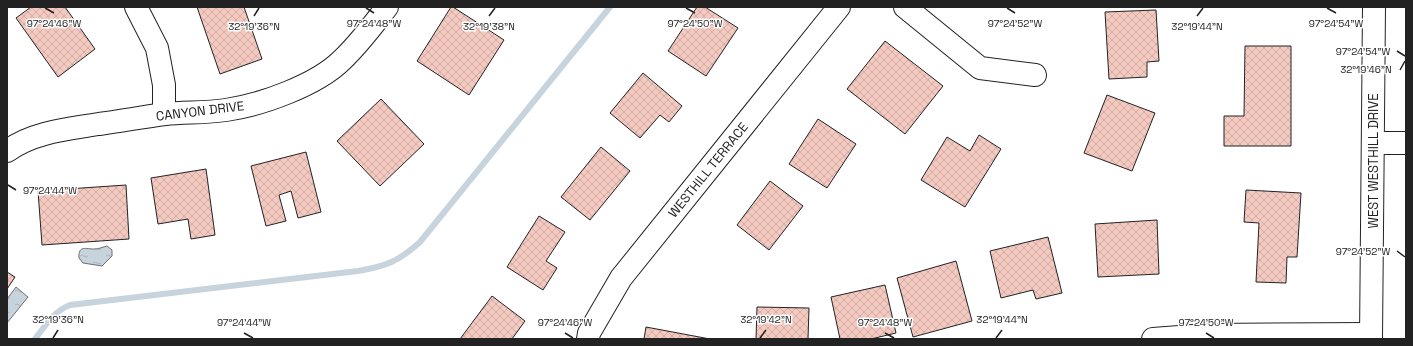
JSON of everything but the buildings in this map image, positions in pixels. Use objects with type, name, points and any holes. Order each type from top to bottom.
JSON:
[{"type":"street","points":[[136,7],[157,48],[164,85],[164,114]]},
{"type":"street","name":"CANYON DRIVE","points":[[7,151],[40,135],[164,114],[226,110],[253,104],[284,94],[313,81],[341,61],[387,7]]},
{"type":"street","name":"WESTHILL TERRACE","points":[[588,339],[589,333],[621,278],[839,7]]},
{"type":"street","points":[[905,7],[980,68],[1035,75]]},
{"type":"street","name":"WEST WESTHILL DRIVE","points":[[1371,336],[1374,7]]},
{"type":"street","points":[[1373,143],[1406,143]]},
{"type":"street","points":[[1153,339],[1206,335],[1371,336]]},
{"type":"water","points":[[107,246],[112,250],[112,256],[102,266],[83,263],[79,258],[81,249],[96,249]]},
{"type":"water","points":[[16,287],[28,297],[7,323],[7,299]]},
{"type":"waterway","points":[[35,339],[46,324],[59,311],[70,305],[358,271],[385,265],[406,254],[420,242],[610,7]]}]
